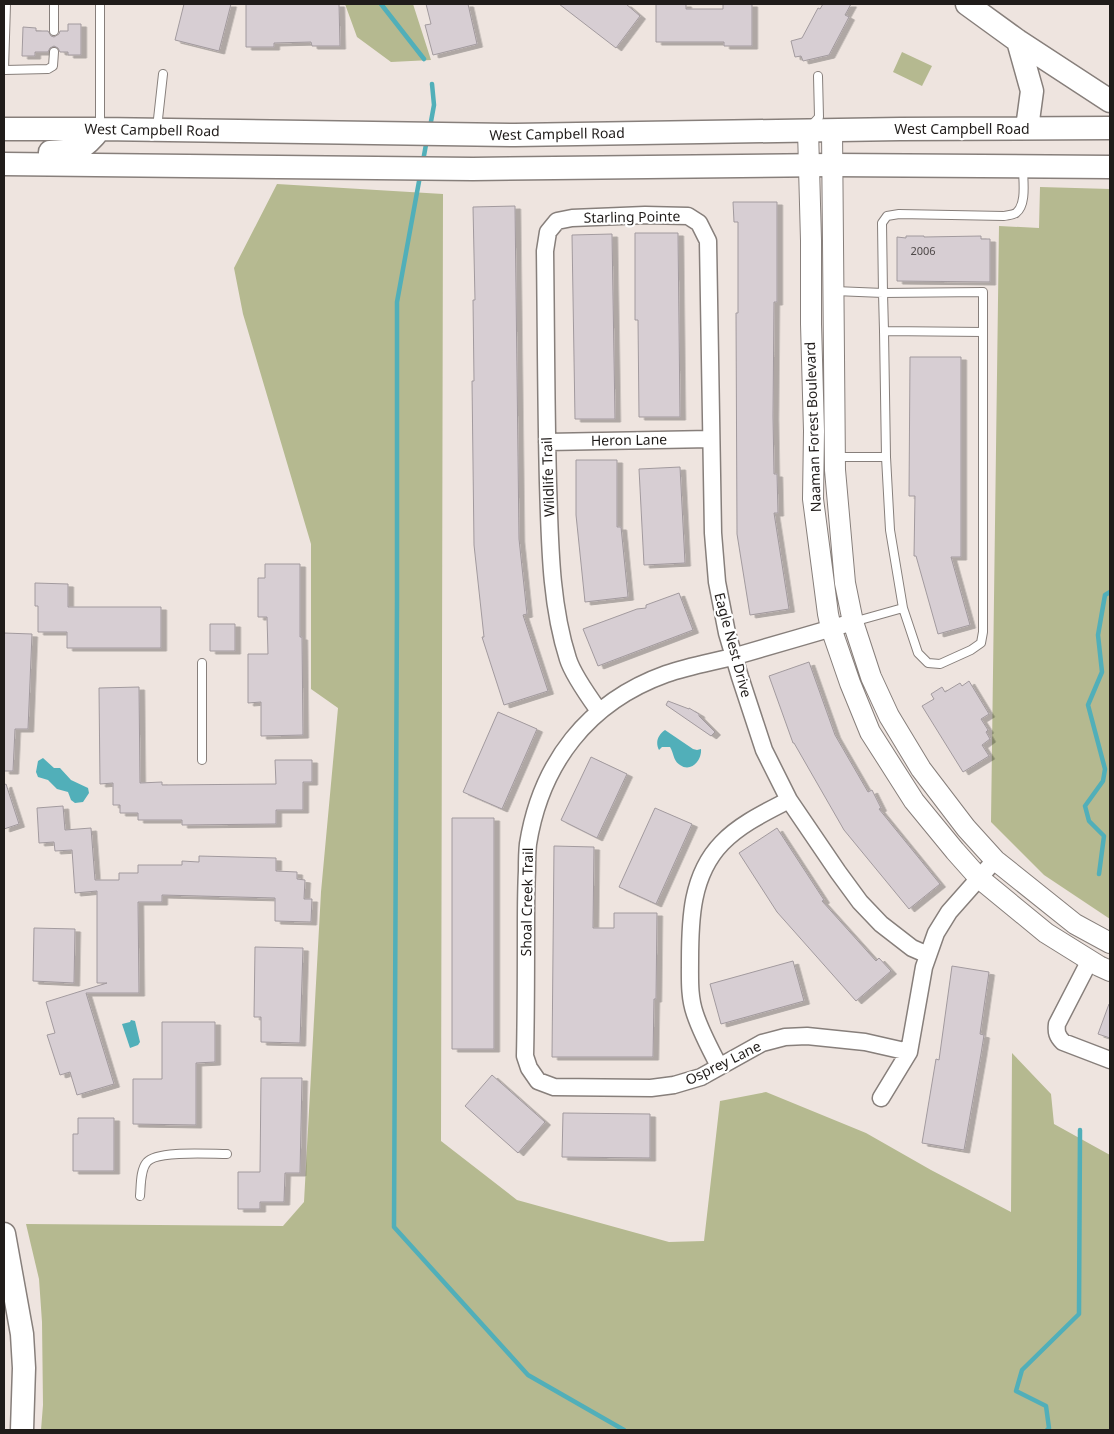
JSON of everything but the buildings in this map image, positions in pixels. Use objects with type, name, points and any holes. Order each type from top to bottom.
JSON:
[{"type":"main road","points":[[967,4],[1110,101]]},
{"type":"main road","points":[[1018,40],[1110,83]]},
{"type":"main road","points":[[1018,40],[1032,91],[1027,128]]},
{"type":"main road","name":"West Campbell Road","points":[[4,129],[474,134],[820,126],[1110,128]]},
{"type":"main road","points":[[4,154],[77,150],[89,143],[100,129]]},
{"type":"main road","points":[[4,164],[473,169],[808,166],[1110,167]]},
{"type":"main road","points":[[4,1234],[22,1334],[24,1368],[22,1430]]},
{"type":"street","name":"Naaman Forest Boulevard","points":[[820,126],[832,166],[834,458],[843,564],[853,622],[871,677],[889,716],[921,769],[966,828],[995,860],[1075,924],[1110,943]]},
{"type":"street","name":"Naaman Forest Boulevard","points":[[820,126],[808,166],[812,241],[810,324],[813,404],[813,499],[831,628],[850,683],[870,732],[914,801],[979,878],[1046,933],[1110,971]]},
{"type":"street","name":"Starling Pointe","points":[[548,232],[557,222],[572,218],[645,215],[688,216],[700,223],[708,241]]},
{"type":"street","name":"Wildlife Trail","points":[[548,232],[545,251],[547,442],[552,570],[561,632],[569,661],[587,693],[600,711]]},
{"type":"street","name":"Eagle Nest Drive","points":[[708,241],[713,533],[717,582],[734,656],[764,750],[789,800],[860,902],[881,924],[912,948],[928,956]]},
{"type":"street","points":[[813,404],[823,441],[828,453],[834,458]]},
{"type":"street","name":"Heron Lane","points":[[547,442],[711,439]]},
{"type":"street","name":"Shoal Creek Trail","points":[[538,1081],[529,1068],[525,1056],[528,845],[536,806],[554,765],[584,726],[623,694],[667,674],[853,622]]},
{"type":"street","points":[[719,1066],[695,1014],[691,994],[691,910],[696,890],[704,870],[721,844],[737,830],[789,800]]},
{"type":"street","points":[[880,1098],[909,1052],[918,994],[936,933],[949,912],[995,860]]},
{"type":"street","points":[[1090,960],[1057,1024],[1056,1031],[1058,1037],[1063,1042],[1110,1060]]},
{"type":"street","name":"Osprey Lane","points":[[538,1081],[554,1088],[651,1088],[674,1085],[701,1077],[762,1043],[785,1037],[808,1036],[865,1042],[909,1052]]},
{"type":"lane","points":[[6,4],[4,70],[48,68],[53,66],[54,52]]},
{"type":"lane","points":[[54,4],[54,31]]},
{"type":"lane","points":[[100,4],[100,129]]},
{"type":"lane","points":[[156,130],[163,74]]},
{"type":"lane","points":[[818,76],[820,126]]},
{"type":"lane","points":[[833,291],[883,293],[983,292],[983,632],[981,643],[971,650],[940,664],[928,662],[918,653],[903,608],[890,530],[886,457],[883,293],[882,223],[887,216],[899,214],[1004,216],[1014,214],[1022,207],[1024,167]]},
{"type":"lane","points":[[884,331],[983,332]]},
{"type":"lane","points":[[834,458],[886,457]]},
{"type":"lane","points":[[853,622],[903,608]]},
{"type":"lane","points":[[202,662],[202,760]]},
{"type":"lane","points":[[140,1196],[145,1163],[151,1158],[162,1154],[227,1154]]},
{"type":"green space","points":[[345,4],[413,4],[431,60],[391,62],[357,37]]},
{"type":"green space","points":[[902,52],[932,66],[922,86],[893,72]]},
{"type":"green space","points":[[277,184],[443,194],[441,1141],[517,1200],[669,1242],[704,1241],[720,1101],[766,1092],[866,1133],[1011,1212],[1012,1053],[1051,1094],[1054,1124],[1110,1155],[1110,1430],[41,1430],[43,1405],[42,1322],[39,1279],[26,1224],[283,1226],[304,1202],[321,892],[338,708],[311,689],[311,544],[243,314],[234,268]]},
{"type":"green space","points":[[1040,187],[1110,189],[1110,919],[1044,875],[991,822],[999,226],[1039,228]]},
{"type":"water","points":[[665,730],[693,749],[701,749],[700,757],[695,764],[688,767],[680,765],[670,747],[662,747],[659,750],[658,739]]},
{"type":"water","points":[[43,758],[54,768],[60,768],[71,780],[88,788],[89,793],[83,802],[75,803],[71,800],[68,792],[57,789],[48,780],[38,777],[36,772],[38,761]]},
{"type":"water","points":[[131,1020],[135,1021],[140,1042],[138,1045],[130,1048],[122,1024]]},
{"type":"waterway","points":[[381,4],[424,59]]},
{"type":"waterway","points":[[430,127],[434,105],[432,84]]},
{"type":"waterway","points":[[423,161],[427,139]]},
{"type":"waterway","points":[[420,176],[397,302],[394,1227],[528,1375],[624,1430]]},
{"type":"waterway","points":[[1099,874],[1104,836],[1089,821],[1085,806],[1103,781],[1105,769],[1088,705],[1102,672],[1098,635],[1105,595],[1110,592]]},
{"type":"waterway","points":[[1047,1430],[1049,1428],[1046,1406],[1016,1391],[1022,1370],[1079,1314],[1080,1130]]}]
